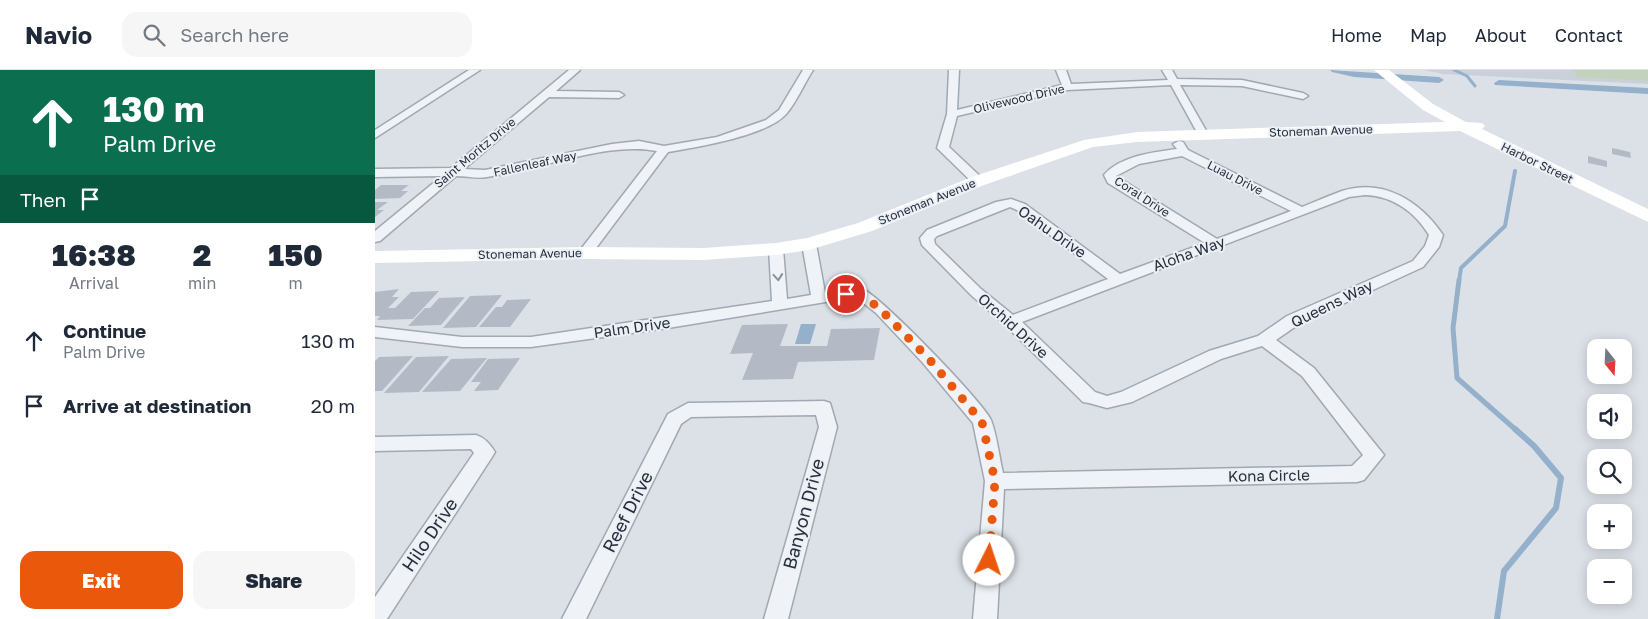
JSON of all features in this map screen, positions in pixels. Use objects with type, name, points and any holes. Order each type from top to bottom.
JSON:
[{"type":"street","points":[[375,135],[475,70]]},
{"type":"street","name":"Saint Moritz Drive","points":[[375,238],[575,70]]},
{"type":"street","points":[[585,253],[664,148],[719,140],[770,122],[783,112],[808,70]]},
{"type":"street","points":[[954,70],[952,114],[943,148],[978,181]]},
{"type":"street","points":[[1061,70],[1067,87]]},
{"type":"street","points":[[1167,70],[1203,134]]},
{"type":"street","name":"Harbor Street","points":[[1381,70],[1428,107],[1648,205]]},
{"type":"street","name":"Olivewood Drive","points":[[952,114],[1067,87],[1175,82],[1242,83],[1303,96]]},
{"type":"street","points":[[547,94],[619,95]]},
{"type":"street","name":"Harbor Street","points":[[1469,126],[1648,216]]},
{"type":"street","name":"Stoneman Avenue","points":[[375,257],[585,253],[703,254],[776,249],[809,244],[865,228],[978,181],[1090,143],[1137,137],[1174,135],[1343,132],[1469,126]]},
{"type":"street","points":[[1174,135],[1184,152]]},
{"type":"street","name":"Fallenleaf Way","points":[[375,174],[452,172],[485,174],[612,147],[639,144],[664,148]]},
{"type":"street","name":"Luau Drive","points":[[1184,152],[1302,212]]},
{"type":"street","name":"Coral Drive","points":[[1184,152],[1151,158],[1115,170],[1110,175],[1112,180],[1216,244]]},
{"type":"street","name":"Aloha Way","points":[[1011,321],[1070,297],[1346,194],[1367,191]]},
{"type":"street","name":"Queens Way","points":[[1107,402],[1126,397],[1215,355],[1264,340],[1293,320],[1418,264],[1432,247],[1437,235],[1430,224],[1396,197],[1367,191]]},
{"type":"street","name":"Oahu Drive","points":[[927,238],[932,234],[1000,204],[1011,203],[1021,207],[1119,280]]},
{"type":"street","name":"Orchid Drive","points":[[927,238],[929,245],[963,279],[1011,321],[1089,397],[1107,402]]},
{"type":"street","points":[[809,244],[819,298]]},
{"type":"street","points":[[776,249],[781,304]]},
{"type":"street","name":"Palm Drive","points":[[375,332],[462,342],[531,342],[668,323],[859,292],[881,310],[929,359],[982,422],[995,481],[985,619]]},
{"type":"street","name":"Kona Circle","points":[[995,481],[1357,474],[1374,455],[1308,372],[1264,340]]},
{"type":"street","name":"Reef Drive","points":[[574,619],[674,419],[688,410],[824,408]]},
{"type":"street","name":"Banyon Drive","points":[[776,619],[828,427],[824,408]]},
{"type":"street","name":"Hilo Drive","points":[[375,444],[476,442],[485,452],[375,618]]},
{"type":"shaded area","points":[[1425,70],[1648,70],[1648,84],[1443,74]]},
{"type":"green space","points":[[1573,70],[1648,70],[1648,81],[1577,77]]},
{"type":"water","points":[[801,324],[816,324],[810,344],[795,344]]},
{"type":"building","points":[[1612,148],[1630,152],[1631,158],[1612,154]]},
{"type":"building","points":[[1588,156],[1607,161],[1607,167],[1588,163]]},
{"type":"building","points":[[381,185],[409,185],[401,191],[408,191],[400,198],[375,199],[375,190]]},
{"type":"building","points":[[375,202],[388,202],[377,210],[384,210],[375,217]]},
{"type":"building","points":[[399,289],[392,297],[399,297],[388,308],[395,308],[411,292],[439,291],[413,319],[377,320],[380,316],[375,316],[375,292]]},
{"type":"building","points":[[502,295],[476,327],[443,328],[470,296]]},
{"type":"building","points":[[465,297],[441,325],[408,326],[425,308],[430,308],[439,298]]},
{"type":"building","points":[[531,299],[510,327],[479,327],[496,307],[502,307],[507,300]]},
{"type":"building","points":[[788,324],[780,346],[827,346],[831,329],[880,328],[874,360],[798,362],[793,379],[742,380],[753,353],[730,354],[742,325]]},
{"type":"building","points":[[413,356],[382,391],[375,391],[375,361],[379,357]]},
{"type":"building","points":[[449,356],[419,392],[384,393],[416,357]]},
{"type":"building","points":[[487,358],[460,391],[422,392],[451,359]]},
{"type":"building","points":[[520,358],[498,390],[474,391],[481,382],[471,382],[488,359]]},
{"type":"waterway","points":[[1335,70],[1354,74],[1439,80]]},
{"type":"waterway","points":[[1454,70],[1467,76],[1475,86]]},
{"type":"waterway","points":[[1499,83],[1648,91]]},
{"type":"waterway","points":[[1459,281],[1461,268],[1505,226],[1515,171]]},
{"type":"waterway","points":[[1459,280],[1453,328],[1457,378],[1516,430]]},
{"type":"waterway","points":[[1497,619],[1504,571],[1556,508],[1561,478],[1534,446],[1515,429]]},
{"type":"route","points":[[846,294],[859,292],[881,310],[929,359],[982,422],[995,481],[989,560]]}]
